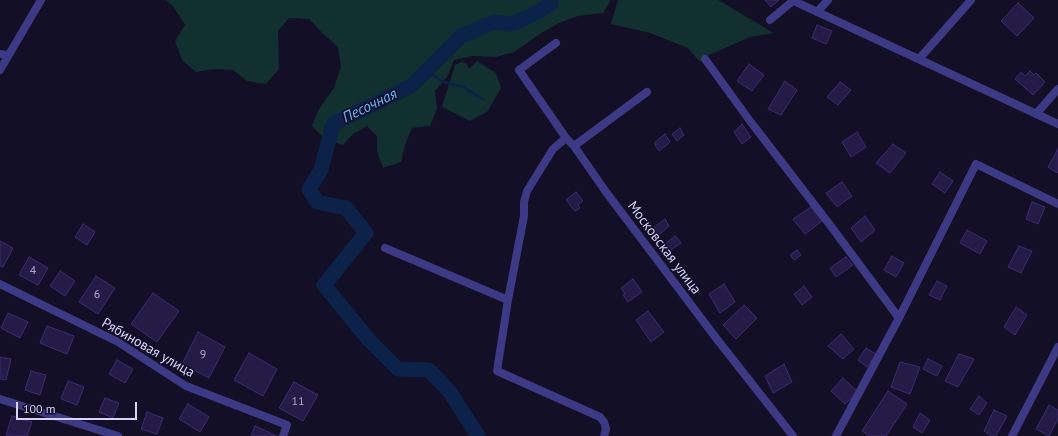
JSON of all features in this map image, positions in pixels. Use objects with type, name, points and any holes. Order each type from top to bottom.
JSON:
[{"type":"street","points":[[0,70],[4,54],[41,0]]},
{"type":"street","points":[[770,20],[794,0],[1058,124]]},
{"type":"street","points":[[817,12],[828,0]]},
{"type":"street","points":[[919,59],[971,0]]},
{"type":"street","name":"Московская улица","points":[[556,43],[519,70],[566,138],[574,146],[606,192],[716,338],[793,436]]},
{"type":"street","points":[[705,59],[750,122],[830,225],[899,318]]},
{"type":"street","points":[[1036,114],[1058,90]]},
{"type":"street","points":[[574,146],[647,92]]},
{"type":"street","points":[[566,138],[552,149],[527,191],[497,371],[600,416],[606,429],[604,436]]},
{"type":"street","points":[[836,436],[899,318],[976,164],[1058,204]]},
{"type":"street","points":[[385,248],[508,300]]},
{"type":"street","name":"Рябиновая улица","points":[[0,284],[118,342],[186,386],[287,425],[283,436]]},
{"type":"street","points":[[1012,436],[1058,347]]},
{"type":"street","points":[[0,399],[118,436]]},
{"type":"green space","points":[[166,0],[611,0],[603,13],[578,16],[559,23],[514,52],[496,57],[473,56],[454,60],[447,77],[435,91],[437,109],[430,126],[412,128],[405,145],[401,162],[383,168],[377,151],[377,136],[367,126],[353,134],[343,145],[325,139],[312,126],[319,109],[334,88],[341,66],[338,47],[309,19],[289,18],[278,31],[279,69],[266,84],[247,81],[233,70],[215,69],[196,72],[182,60],[175,41],[185,25],[173,6]]},
{"type":"green space","points":[[618,0],[718,0],[774,33],[750,37],[709,55],[700,62],[688,48],[650,33],[611,24]]},
{"type":"green space","points":[[477,61],[496,73],[501,88],[487,112],[470,121],[442,107],[455,65],[462,62],[467,64],[469,69]]},
{"type":"building","points":[[765,0],[779,0],[771,7]]},
{"type":"building","points":[[1018,3],[1034,18],[1017,36],[1001,21]]},
{"type":"building","points":[[817,25],[832,31],[826,44],[812,38]]},
{"type":"building","points":[[749,64],[764,75],[752,91],[737,81]]},
{"type":"building","points":[[1030,71],[1034,75],[1036,73],[1045,82],[1033,95],[1015,79],[1021,72],[1025,76]]},
{"type":"building","points":[[785,81],[797,90],[781,115],[768,109]]},
{"type":"building","points":[[840,82],[851,90],[838,105],[827,97]]},
{"type":"building","points":[[742,124],[751,137],[742,144],[734,132]]},
{"type":"building","points":[[680,128],[684,135],[677,141],[672,134]]},
{"type":"building","points":[[857,132],[866,147],[851,157],[842,142]]},
{"type":"building","points":[[665,134],[670,142],[659,151],[654,143]]},
{"type":"building","points":[[893,144],[906,153],[890,173],[876,163]]},
{"type":"building","points":[[1058,149],[1058,172],[1057,173],[1048,167]]},
{"type":"building","points":[[940,172],[953,181],[945,193],[932,184]]},
{"type":"building","points":[[842,182],[852,196],[837,207],[826,193]]},
{"type":"building","points":[[576,192],[583,201],[578,205],[580,208],[575,211],[566,200]]},
{"type":"building","points":[[1032,202],[1045,207],[1038,224],[1026,219]]},
{"type":"building","points":[[811,207],[822,221],[805,234],[793,219]]},
{"type":"building","points":[[865,216],[875,230],[861,242],[851,228]]},
{"type":"building","points":[[665,219],[669,226],[659,235],[654,227]]},
{"type":"building","points":[[83,224],[95,232],[87,245],[75,237]]},
{"type":"building","points":[[967,230],[987,241],[980,254],[960,243]]},
{"type":"building","points":[[675,236],[681,243],[671,250],[666,243]]},
{"type":"building","points":[[0,241],[13,248],[3,267],[0,266]]},
{"type":"building","points":[[1019,246],[1032,251],[1021,273],[1008,267]]},
{"type":"building","points":[[797,250],[801,255],[794,260],[790,255]]},
{"type":"building","points":[[892,256],[904,263],[896,277],[884,270]]},
{"type":"building","points":[[29,257],[48,268],[38,285],[19,275]]},
{"type":"building","points":[[846,257],[853,265],[836,277],[830,268]]},
{"type":"building","points":[[60,271],[75,281],[65,296],[50,286]]},
{"type":"building","points":[[96,276],[115,288],[98,314],[79,302]]},
{"type":"building","points":[[633,279],[642,292],[628,302],[623,295],[625,294],[621,288]]},
{"type":"building","points":[[937,281],[947,286],[940,300],[929,295]]},
{"type":"building","points":[[724,284],[735,302],[720,313],[709,294]]},
{"type":"building","points":[[804,286],[812,297],[802,305],[794,294]]},
{"type":"building","points":[[153,293],[179,311],[157,342],[131,324]]},
{"type":"building","points":[[744,305],[757,318],[736,339],[723,325]]},
{"type":"building","points":[[1016,307],[1027,315],[1015,335],[1004,327]]},
{"type":"building","points":[[648,311],[664,332],[651,342],[636,320]]},
{"type":"building","points":[[8,313],[28,322],[20,338],[1,328]]},
{"type":"building","points":[[47,326],[74,336],[67,354],[40,343]]},
{"type":"building","points":[[198,332],[225,347],[209,378],[182,364]]},
{"type":"building","points":[[841,334],[854,349],[843,359],[828,346]]},
{"type":"building","points":[[866,348],[876,354],[867,367],[858,360]]},
{"type":"building","points":[[249,353],[277,369],[263,396],[234,380]]},
{"type":"building","points":[[959,354],[974,359],[958,387],[945,381]]},
{"type":"building","points":[[0,357],[11,359],[6,380],[0,379]]},
{"type":"building","points":[[928,359],[942,366],[937,376],[923,369]]},
{"type":"building","points":[[117,360],[133,369],[125,383],[109,374]]},
{"type":"building","points":[[900,362],[920,367],[910,394],[891,387]]},
{"type":"building","points":[[784,364],[792,382],[773,393],[765,376]]},
{"type":"building","points":[[31,371],[46,375],[40,395],[25,390]]},
{"type":"building","points":[[843,378],[858,392],[845,404],[831,391]]},
{"type":"building","points":[[68,381],[84,387],[77,405],[61,399]]},
{"type":"building","points":[[294,382],[318,395],[303,421],[279,408]]},
{"type":"building","points":[[888,391],[907,404],[886,436],[870,436],[862,431]]},
{"type":"building","points":[[979,396],[987,403],[979,415],[970,409]]},
{"type":"building","points":[[105,398],[119,403],[113,418],[99,412]]},
{"type":"building","points":[[188,404],[209,417],[200,432],[179,419]]},
{"type":"building","points":[[1049,405],[1058,410],[1058,419],[1049,436],[1036,429]]},
{"type":"building","points":[[994,410],[1007,416],[996,436],[991,436],[984,431]]},
{"type":"building","points":[[147,412],[163,418],[157,434],[141,429]]},
{"type":"building","points":[[920,413],[930,420],[922,433],[913,427]]},
{"type":"building","points":[[12,416],[32,422],[27,436],[6,435]]},
{"type":"building","points":[[255,426],[277,436],[251,436]]},
{"type":"waterway","name":"Песочная","points":[[478,436],[450,392],[429,370],[398,369],[368,339],[324,285],[366,233],[346,208],[317,202],[309,189],[321,170],[333,124],[411,86],[461,36],[494,22],[512,24],[540,11],[551,3],[549,0]]},
{"type":"waterway","points":[[427,70],[441,81],[463,87],[483,99]]}]
